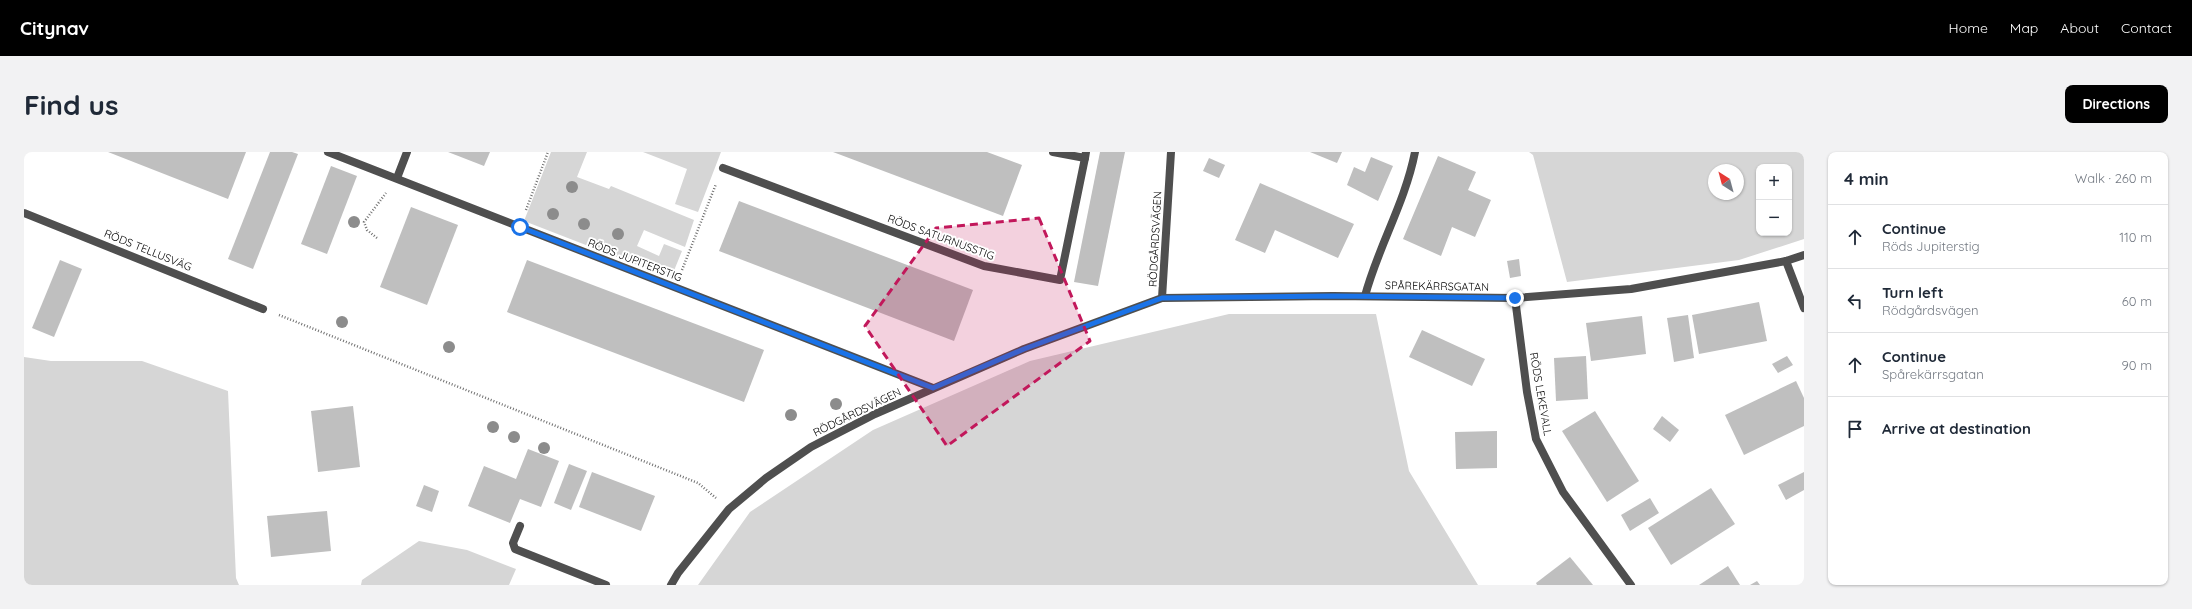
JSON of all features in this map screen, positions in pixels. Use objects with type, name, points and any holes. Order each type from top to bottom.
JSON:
[{"type":"street","name":"RÖDS JUPITERSTIG","points":[[328,152],[933,388]]},
{"type":"street","points":[[397,178],[407,152]]},
{"type":"street","points":[[1053,152],[1086,155]]},
{"type":"street","name":"RÖDGÅRDSVÄGEN","points":[[671,585],[678,573],[729,509],[766,478],[811,447],[875,414],[1024,349],[1162,298],[1170,152]]},
{"type":"street","points":[[1365,296],[1372,271],[1398,211],[1415,152]]},
{"type":"street","name":"RÖDS SATURNUSSTIG","points":[[723,168],[984,266],[1060,280],[1086,155]]},
{"type":"street","name":"RÖDS TELLUSVÄG","points":[[24,213],[263,309]]},
{"type":"street","name":"SPÅREKÄRRSGATAN","points":[[1162,298],[1365,296],[1515,298],[1631,289],[1786,261],[1804,255]]},
{"type":"street","points":[[1786,261],[1804,308]]},
{"type":"street","name":"RÖDS LEKEVALL","points":[[1515,298],[1527,392],[1536,439],[1563,492],[1631,585]]},
{"type":"street","points":[[520,526],[512,543],[515,549],[606,585]]},
{"type":"path","points":[[520,227],[548,152]]},
{"type":"path","points":[[675,288],[723,168]]},
{"type":"path","points":[[378,238],[367,230],[364,222],[397,178]]},
{"type":"path","points":[[263,309],[698,483],[729,509]]},
{"type":"highlighted area","points":[[1039,218],[1090,341],[947,446],[865,326],[936,228]]},
{"type":"shaded area","points":[[551,152],[587,152],[577,177],[609,189],[611,186],[694,220],[685,247],[644,230],[637,246],[659,256],[664,244],[682,251],[671,278],[524,221]]},
{"type":"shaded area","points":[[643,152],[721,152],[698,212],[675,204],[687,169]]},
{"type":"shaded area","points":[[1529,152],[1804,152],[1804,239],[1739,260],[1567,282],[1533,155]]},
{"type":"shaded area","points":[[1229,314],[1376,314],[1409,471],[1478,585],[698,585],[750,512],[873,430],[1030,361]]},
{"type":"shaded area","points":[[24,357],[51,361],[142,361],[228,391],[236,578],[239,585],[24,585]]},
{"type":"shaded area","points":[[419,541],[467,550],[516,569],[509,585],[361,585],[362,580]]},
{"type":"building","points":[[108,152],[246,152],[228,199]]},
{"type":"building","points":[[270,152],[292,152],[298,154],[253,269],[228,259]]},
{"type":"building","points":[[448,152],[490,152],[484,166]]},
{"type":"building","points":[[833,152],[987,152],[1022,165],[1003,216]]},
{"type":"building","points":[[1100,152],[1125,152],[1098,286],[1074,282]]},
{"type":"building","points":[[1310,152],[1342,152],[1337,163]]},
{"type":"building","points":[[1438,156],[1476,172],[1468,190],[1491,200],[1475,237],[1452,227],[1441,256],[1403,239]]},
{"type":"building","points":[[1371,157],[1393,166],[1378,201],[1347,185],[1354,167],[1365,172]]},
{"type":"building","points":[[1209,158],[1225,165],[1219,178],[1203,171]]},
{"type":"building","points":[[331,166],[357,176],[327,254],[301,244]]},
{"type":"building","points":[[1260,183],[1354,224],[1338,258],[1275,230],[1265,253],[1235,240]]},
{"type":"building","points":[[739,201],[973,290],[954,341],[719,251]]},
{"type":"building","points":[[411,207],[458,225],[427,305],[380,287]]},
{"type":"building","points":[[1519,259],[1521,276],[1510,278],[1507,261]]},
{"type":"building","points":[[60,260],[82,269],[54,337],[32,328]]},
{"type":"building","points":[[527,260],[764,350],[744,402],[507,312]]},
{"type":"building","points":[[1759,302],[1767,341],[1699,354],[1692,315]]},
{"type":"building","points":[[1688,315],[1694,358],[1674,362],[1667,318]]},
{"type":"building","points":[[1642,316],[1646,354],[1591,361],[1586,323]]},
{"type":"building","points":[[1422,330],[1485,359],[1472,386],[1409,357]]},
{"type":"building","points":[[1586,356],[1588,399],[1556,401],[1554,358]]},
{"type":"building","points":[[1787,356],[1793,365],[1778,373],[1772,364]]},
{"type":"building","points":[[1796,381],[1804,398],[1804,426],[1744,455],[1725,415]]},
{"type":"building","points":[[353,406],[360,467],[318,472],[311,411]]},
{"type":"building","points":[[1595,411],[1639,481],[1607,502],[1562,431]]},
{"type":"building","points":[[1662,416],[1679,430],[1670,442],[1653,429]]},
{"type":"building","points":[[1497,431],[1497,468],[1456,469],[1455,432]]},
{"type":"building","points":[[528,449],[559,461],[541,507],[520,499],[510,523],[468,506],[484,466],[516,479]]},
{"type":"building","points":[[569,464],[587,471],[571,510],[554,503]]},
{"type":"building","points":[[592,472],[655,496],[641,531],[579,507]]},
{"type":"building","points":[[1804,472],[1804,490],[1786,500],[1778,485]]},
{"type":"building","points":[[424,485],[439,491],[432,512],[416,506]]},
{"type":"building","points":[[1711,488],[1735,524],[1671,565],[1648,528]]},
{"type":"building","points":[[1650,498],[1659,513],[1630,531],[1621,515]]},
{"type":"building","points":[[327,511],[331,551],[271,557],[267,516]]},
{"type":"building","points":[[1570,557],[1593,585],[1537,585],[1536,583]]},
{"type":"building","points":[[1728,566],[1740,585],[1699,585]]},
{"type":"building","points":[[1757,581],[1760,585],[1750,585]]},
{"type":"route","points":[[520,227],[933,388],[1024,349],[1096,321],[1162,298],[1333,296],[1515,298]]}]
